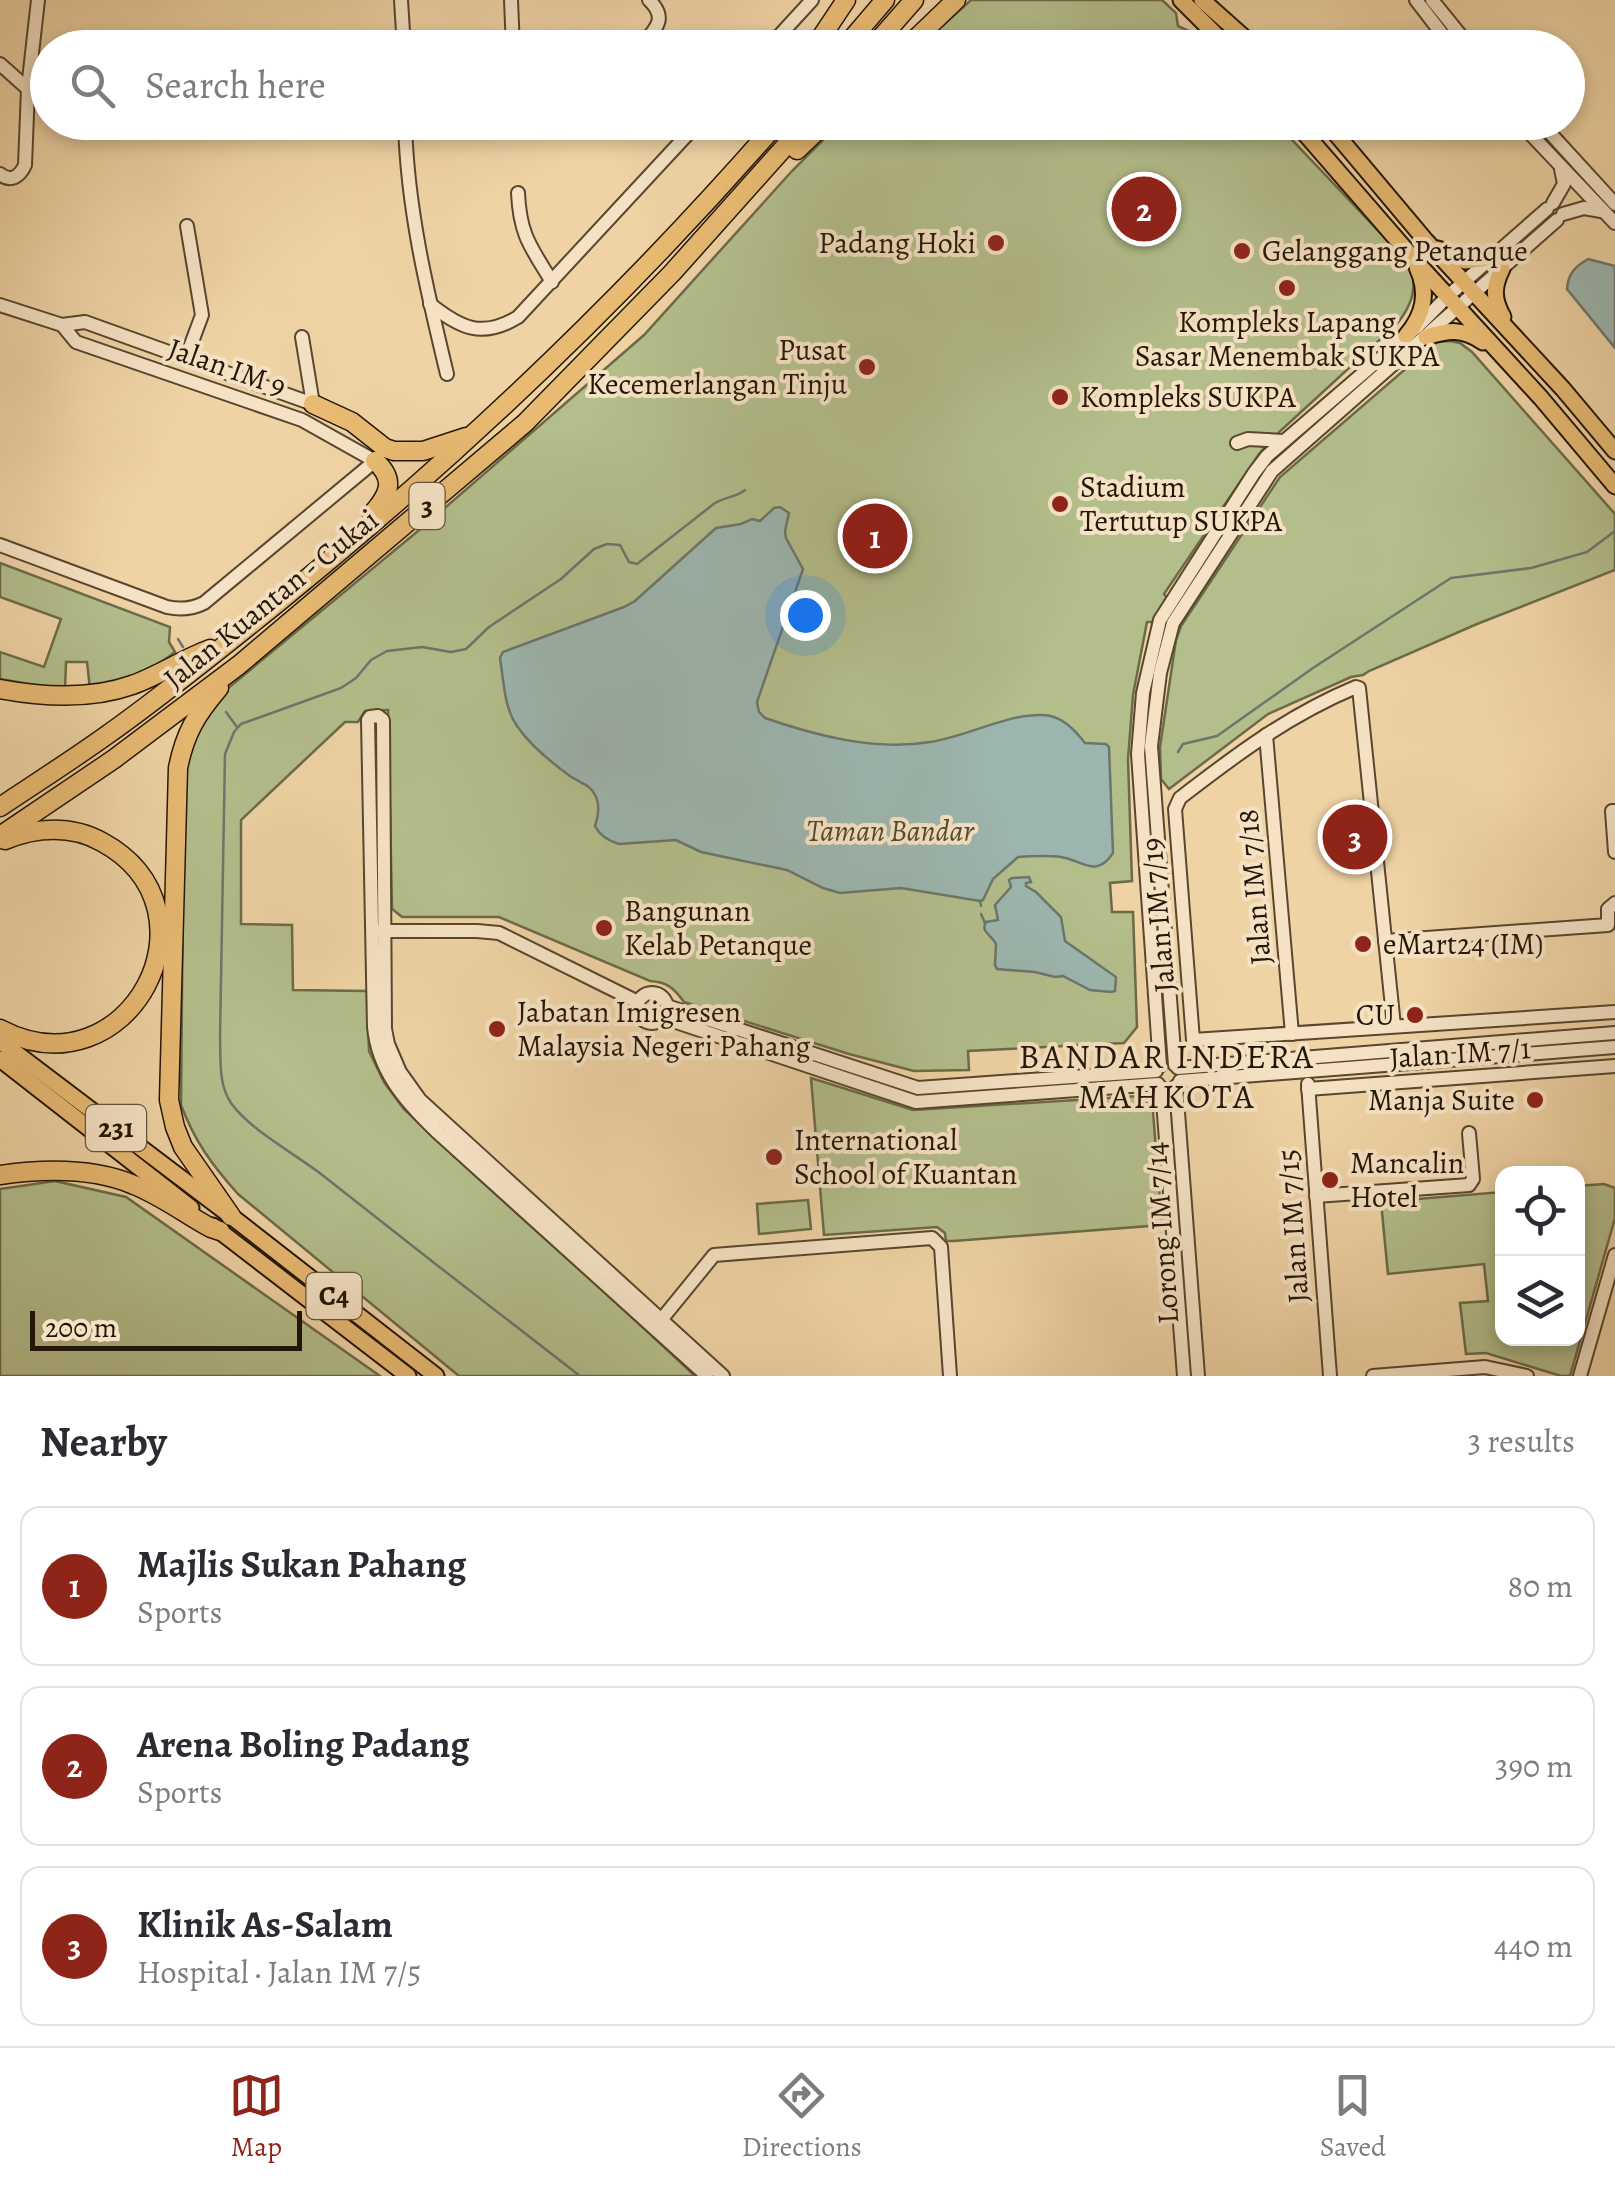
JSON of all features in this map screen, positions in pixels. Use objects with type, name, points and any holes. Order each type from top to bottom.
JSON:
[{"type":"highway","points":[[826,30],[846,0]]},
{"type":"highway","points":[[859,30],[885,0]]},
{"type":"highway","points":[[888,30],[914,0]]},
{"type":"highway","points":[[925,30],[956,0]]},
{"type":"highway","points":[[733,174],[753,140]]},
{"type":"highway","name":"Jalan Kuantan - Cukai","points":[[0,807],[107,735],[230,641],[476,434],[607,308],[762,140]]},
{"type":"highway","name":"Jalan Kuantan - Cukai","points":[[0,839],[238,665],[525,423],[672,273],[791,140]]},
{"type":"highway","points":[[750,188],[805,140]]},
{"type":"highway","points":[[313,404],[352,422],[394,451],[423,450],[476,434]]},
{"type":"highway","points":[[328,562],[385,496],[387,474],[376,461]]},
{"type":"highway","points":[[0,689],[32,695],[101,692],[132,685],[230,641]]},
{"type":"highway","points":[[0,1175],[55,1172],[115,1179],[147,1191],[210,1228],[226,1223],[175,1127],[168,1072],[178,768],[193,720],[238,665]]},
{"type":"highway","points":[[0,839],[58,829],[94,838],[111,847],[127,859],[148,888],[160,940],[155,967],[142,994],[108,1028],[86,1038],[56,1043],[31,1042],[0,1029]]},
{"type":"main road","points":[[1181,0],[1211,30]]},
{"type":"main road","points":[[1202,0],[1236,30]]},
{"type":"main road","points":[[1311,140],[1615,486]]},
{"type":"main road","points":[[1341,140],[1468,289],[1563,389],[1615,451]]},
{"type":"main road","points":[[1426,241],[1465,261],[1498,263],[1495,301],[1516,339]]},
{"type":"main road","points":[[1406,336],[1419,320],[1424,294],[1418,268],[1408,252]]},
{"type":"main road","points":[[1426,337],[1451,330],[1464,332],[1502,357]]},
{"type":"main road","name":"231","points":[[0,1041],[226,1223]]},
{"type":"main road","name":"231","points":[[0,1059],[226,1223]]},
{"type":"main road","name":"C4","points":[[226,1223],[408,1376]]},
{"type":"main road","name":"C4","points":[[226,1223],[436,1376]]},
{"type":"street","points":[[35,30],[38,0]]},
{"type":"street","points":[[401,0],[403,30]]},
{"type":"street","points":[[511,0],[512,30]]},
{"type":"street","points":[[649,0],[658,8],[660,17],[654,30]]},
{"type":"street","points":[[784,30],[812,0]]},
{"type":"street","points":[[1416,0],[1438,30]]},
{"type":"street","points":[[1432,0],[1456,30]]},
{"type":"street","points":[[0,64],[28,88]]},
{"type":"street","points":[[0,174],[4,178],[16,177],[25,165],[30,70]]},
{"type":"street","points":[[406,140],[408,182],[447,374]]},
{"type":"street","points":[[430,304],[464,327],[493,328],[518,317],[682,140]]},
{"type":"street","points":[[1535,140],[1561,168],[1609,208]]},
{"type":"street","points":[[1554,140],[1609,208],[1615,223]]},
{"type":"street","points":[[1498,263],[1550,206],[1564,184],[1561,168]]},
{"type":"street","points":[[518,192],[525,238],[552,282]]},
{"type":"street","points":[[1168,1076],[1138,754],[1150,654],[1163,615],[1258,466],[1284,440],[1406,336],[1560,217],[1584,208],[1609,208]]},
{"type":"street","points":[[186,358],[202,314],[187,226]]},
{"type":"street","points":[[1168,1076],[1164,933],[1151,741],[1160,673],[1172,623],[1272,471],[1426,337],[1453,302]]},
{"type":"street","name":"Jalan IM 9","points":[[0,305],[62,325],[85,322],[313,404]]},
{"type":"street","name":"Jalan IM 9","points":[[62,325],[76,342],[302,420],[376,461]]},
{"type":"street","points":[[94,347],[92,333],[100,327]]},
{"type":"street","points":[[108,352],[114,347],[116,333]]},
{"type":"street","points":[[302,336],[313,404]]},
{"type":"street","points":[[1237,443],[1248,439],[1284,440]]},
{"type":"street","points":[[0,545],[166,608],[195,608],[376,461]]},
{"type":"street","name":"Jalan IM 7/19","points":[[1385,941],[1360,688],[1356,687],[1316,704],[1266,735],[1180,798],[1175,808],[1193,1040],[1394,1026]]},
{"type":"street","points":[[379,931],[368,720],[372,716],[383,720],[379,931],[374,1034],[391,1079],[416,1111],[722,1376]]},
{"type":"street","name":"Jalan IM 7/18","points":[[1266,735],[1292,1034]]},
{"type":"street","points":[[1614,811],[1615,852]]},
{"type":"street","points":[[1160,892],[1182,910],[1164,933]]},
{"type":"street","points":[[1394,1026],[1385,941],[1608,925],[1608,909],[1615,903]]},
{"type":"street","points":[[379,931],[500,933],[638,1002]]},
{"type":"street","points":[[656,993],[663,998],[665,1012],[656,1022],[644,1021],[638,1014],[638,1002],[644,995],[656,993]]},
{"type":"street","points":[[665,1012],[917,1095],[1168,1076],[1615,1033]]},
{"type":"street","name":"Jalan IM 7/1","points":[[1394,1026],[1615,1012]]},
{"type":"street","points":[[1168,1076],[1307,1072],[1615,1046]]},
{"type":"street","name":"Jalan IM 7/1","points":[[1308,1089],[1615,1066]]},
{"type":"street","name":"Jalan IM 7/15","points":[[1307,1072],[1330,1376]]},
{"type":"street","name":"Lorong IM 7/14","points":[[1168,1076],[1184,1376]]},
{"type":"street","name":"Lorong IM 7/14","points":[[1168,1076],[1198,1376]]},
{"type":"street","points":[[1316,1196],[1468,1184],[1473,1179],[1469,1133]]},
{"type":"street","points":[[652,1316],[714,1255],[932,1238],[941,1246],[950,1376]]},
{"type":"street","points":[[1580,1376],[1615,1255]]},
{"type":"street","points":[[652,1316],[706,1376]]},
{"type":"street","points":[[1372,1376],[1485,1367],[1527,1376]]},
{"type":"green space","points":[[971,0],[1162,0],[1176,13],[1178,26],[1187,30],[938,30]]},
{"type":"green space","name":"Taman Bandar","points":[[823,140],[1292,140],[1407,261],[1413,278],[1412,294],[1396,325],[1259,454],[1164,594],[1168,599],[1153,622],[1147,622],[1133,695],[1128,759],[1132,881],[1110,883],[1112,912],[1133,912],[1137,1027],[1124,1043],[968,1051],[969,1070],[914,1071],[684,1002],[666,984],[650,981],[499,917],[402,917],[392,909],[388,710],[365,711],[358,722],[345,722],[241,820],[241,924],[292,925],[293,990],[367,991],[369,1051],[403,1108],[695,1376],[459,1376],[238,1194],[192,1130],[181,1105],[184,771],[197,727],[221,694],[424,526],[644,335]]},
{"type":"green space","points":[[1450,341],[1472,352],[1615,514],[1615,570],[1477,624],[1268,714],[1169,789],[1161,779],[1160,747],[1181,626],[1280,477],[1437,342]]},
{"type":"green space","points":[[0,563],[170,627],[169,642],[175,652],[135,676],[90,689],[87,662],[66,662],[65,690],[0,679],[0,652],[44,667],[61,619],[0,597]]},
{"type":"green space","points":[[811,1078],[913,1110],[1140,1096],[1153,1112],[1162,1225],[954,1241],[946,1241],[945,1233],[937,1227],[824,1235]]},
{"type":"green space","points":[[55,1181],[126,1197],[380,1376],[0,1376],[0,1189]]},
{"type":"green space","points":[[1604,1184],[1615,1188],[1615,1218],[1585,1323],[1585,1256],[1585,1185]]},
{"type":"green space","points":[[1495,1193],[1495,1346],[1579,1346],[1570,1376],[1486,1353],[1466,1354],[1460,1303],[1488,1301],[1484,1264],[1388,1274],[1381,1202]]},
{"type":"green space","points":[[808,1200],[811,1229],[759,1234],[757,1204]]},
{"type":"water","points":[[1588,259],[1615,266],[1615,348],[1567,289],[1573,271]]},
{"type":"water","points":[[780,507],[789,513],[786,538],[803,569],[757,702],[759,712],[765,718],[805,731],[888,745],[944,739],[1028,716],[1055,717],[1085,743],[1109,747],[1113,853],[1107,861],[1088,866],[1061,857],[1018,857],[993,879],[980,901],[901,888],[840,893],[787,870],[701,852],[676,840],[619,844],[599,833],[593,792],[542,753],[513,719],[504,689],[500,658],[503,652],[624,607],[716,528],[752,519],[760,521]]},
{"type":"water","points":[[1029,877],[1031,882],[1026,886],[1061,917],[1065,941],[1116,977],[1115,991],[1090,990],[1063,976],[997,969],[996,944],[985,931],[986,922],[998,920],[995,905],[1011,887],[1009,880]]},
{"type":"waterway","points":[[580,1376],[321,1174],[261,1132],[227,1096],[222,1080],[220,1037],[225,754],[241,724],[341,688],[371,660],[387,651],[422,647],[451,652],[466,649],[489,627],[561,579],[594,549],[620,545],[629,562],[637,564],[715,503],[745,490]]},
{"type":"waterway","points":[[1178,752],[1183,744],[1217,736],[1451,578],[1531,568],[1587,552],[1615,531]]},
{"type":"waterway","points":[[178,639],[183,647]]},
{"type":"waterway","points":[[226,712],[237,727]]},
{"type":"waterway","points":[[980,901],[981,906]]},
{"type":"waterway","points":[[981,914],[985,923]]},
{"type":"place","name":"Arena Boling Padang","points":[[1144,209]]},
{"type":"place","name":"Padang Hoki","points":[[996,243]]},
{"type":"place","name":"Gelanggang Petanque","points":[[1242,251]]},
{"type":"place","name":"Kompleks Lapang Sasar Menembak SUKPA","points":[[1287,288]]},
{"type":"place","name":"Pusat Kecemerlangan Tinju","points":[[867,367]]},
{"type":"place","name":"Kompleks SUKPA","points":[[1060,397]]},
{"type":"place","name":"Stadium Tertutup SUKPA","points":[[1060,504]]},
{"type":"place","name":"Majlis Sukan Pahang","points":[[875,536]]},
{"type":"place","name":"Klinik As-Salam","points":[[1355,837]]},
{"type":"place","name":"Bangunan Kelab Petanque","points":[[604,928]]},
{"type":"place","name":"eMart24 (IM)","points":[[1363,944]]},
{"type":"place","name":"CU","points":[[1415,1015]]},
{"type":"place","name":"Jabatan Imigresen Malaysia Negeri Pahang","points":[[497,1029]]},
{"type":"place","name":"Manja Suite","points":[[1535,1100]]},
{"type":"place","name":"International School of Kuantan","points":[[774,1157]]},
{"type":"place","name":"Mancalin Hotel","points":[[1330,1180]]},
{"type":"district","name":"BANDAR INDERA MAHKOTA","points":[[1167,1076]]}]
